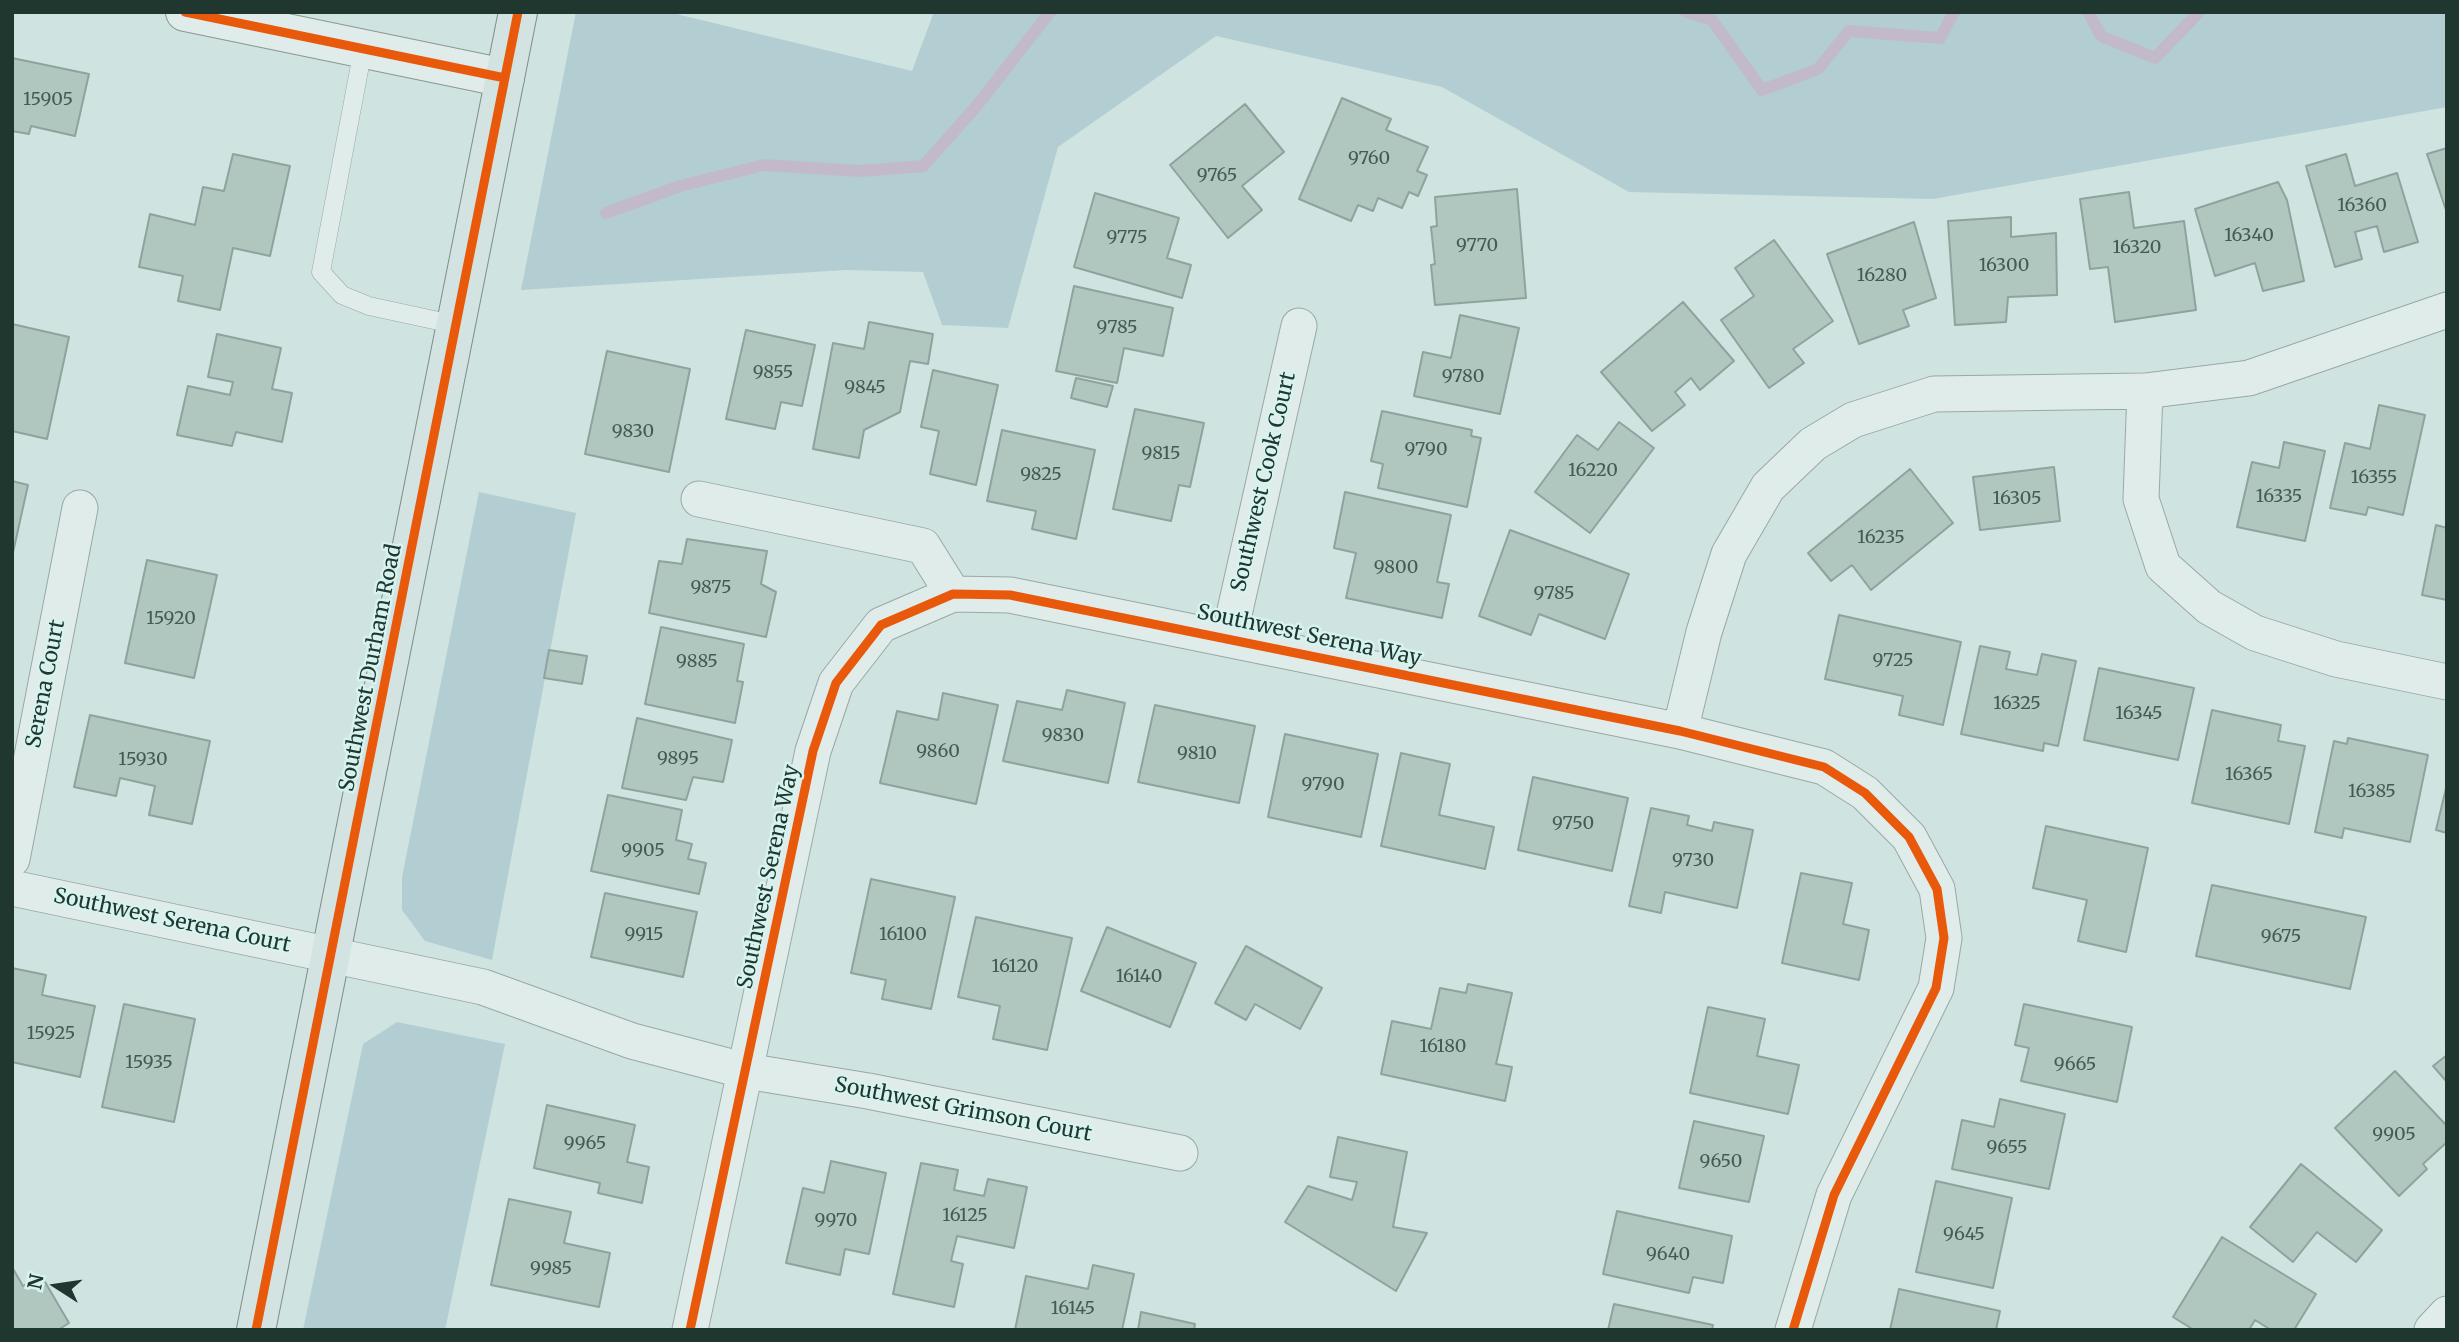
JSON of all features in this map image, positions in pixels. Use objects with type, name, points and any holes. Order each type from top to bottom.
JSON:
[{"type":"main road","name":"Southwest Durham Road","points":[[256,1330],[518,12]]},
{"type":"street","points":[[185,12],[505,78]]},
{"type":"street","points":[[1680,731],[1704,632],[1729,554],[1768,487],[1813,444],[1853,421],[1934,394],[2145,391],[2249,378],[2447,310]]},
{"type":"street","name":"Southwest Cook Court","points":[[1229,637],[1299,326]]},
{"type":"street","points":[[2145,391],[2141,499],[2164,566],[2209,607],[2255,633],[2336,659],[2447,682]]},
{"type":"street","points":[[699,499],[923,546],[953,594]]},
{"type":"street","name":"Serena Court","points":[[12,859],[80,508]]},
{"type":"street","name":"Southwest Serena Way","points":[[690,1330],[813,751],[836,683],[881,625],[953,594],[1010,595],[1229,637],[1680,731],[1824,767],[1865,793],[1909,837],[1937,889],[1944,938],[1936,988],[1834,1195],[1793,1330]]},
{"type":"street","name":"Southwest Serena Court","points":[[12,888],[332,955]]},
{"type":"street","points":[[332,955],[482,987],[632,1041],[746,1071]]},
{"type":"street","name":"Southwest Grimson Court","points":[[746,1071],[868,1091],[1180,1153]]},
{"type":"street","points":[[2432,1330],[2447,1314]]},
{"type":"lane","points":[[363,49],[321,272],[342,295],[369,306],[457,325]]},
{"type":"shaded area","points":[[576,12],[668,12],[912,71],[934,12],[2447,12],[2447,107],[1933,199],[1629,192],[1442,87],[1216,36],[1058,147],[1008,328],[942,325],[923,272],[846,270],[521,290]]},
{"type":"shaded area","points":[[479,492],[576,513],[492,960],[425,941],[402,910],[402,877]]},
{"type":"shaded area","points":[[397,1022],[505,1044],[445,1330],[303,1330],[363,1044]]},
{"type":"building","points":[[12,58],[89,74],[75,136],[31,126],[29,134],[12,131]]},
{"type":"building","points":[[1342,98],[1391,119],[1386,130],[1428,147],[1417,171],[1427,175],[1418,196],[1409,192],[1402,208],[1378,198],[1373,211],[1358,205],[1351,221],[1299,199]]},
{"type":"building","points":[[1245,104],[1284,152],[1242,186],[1262,210],[1228,238],[1170,165]]},
{"type":"building","points":[[2447,148],[2447,213],[2427,154]]},
{"type":"building","points":[[233,154],[290,166],[270,256],[233,248],[220,310],[178,301],[183,276],[139,267],[150,214],[195,225],[203,187],[224,191]]},
{"type":"building","points":[[2346,154],[2355,186],[2397,173],[2418,242],[2384,252],[2377,226],[2355,232],[2362,259],[2335,267],[2306,166]]},
{"type":"building","points":[[2278,182],[2287,200],[2304,281],[2263,291],[2255,263],[2215,276],[2195,209]]},
{"type":"building","points":[[1517,189],[1526,298],[1435,305],[1431,227],[1437,226],[1435,197]]},
{"type":"building","points":[[2129,192],[2134,228],[2184,221],[2196,310],[2115,322],[2108,267],[2090,269],[2080,199]]},
{"type":"building","points":[[1095,193],[1179,218],[1167,258],[1191,265],[1182,298],[1074,267]]},
{"type":"building","points":[[2011,217],[2011,237],[2056,233],[2057,295],[2008,297],[2006,322],[1955,325],[1948,221]]},
{"type":"building","points":[[1914,222],[1936,298],[1903,310],[1909,326],[1859,344],[1827,254]]},
{"type":"building","points":[[1774,240],[1833,321],[1793,349],[1804,363],[1769,388],[1721,320],[1754,296],[1735,268]]},
{"type":"building","points":[[1074,286],[1173,308],[1163,356],[1124,348],[1117,383],[1056,371]]},
{"type":"building","points":[[1683,302],[1734,361],[1700,390],[1691,378],[1675,392],[1685,405],[1652,431],[1601,372]]},
{"type":"building","points":[[1460,315],[1519,328],[1500,414],[1414,396],[1423,352],[1451,358]]},
{"type":"building","points":[[869,322],[933,334],[928,364],[910,361],[900,412],[864,430],[859,458],[813,449],[833,343],[864,349]]},
{"type":"building","points":[[12,324],[69,337],[47,439],[12,431]]},
{"type":"building","points":[[746,330],[815,345],[802,406],[781,402],[775,429],[726,419]]},
{"type":"building","points":[[217,334],[281,348],[272,389],[292,393],[282,442],[236,432],[232,446],[177,435],[188,386],[230,395],[233,382],[208,377]]},
{"type":"building","points":[[607,351],[690,369],[669,472],[585,454]]},
{"type":"building","points":[[933,370],[998,385],[976,485],[930,474],[939,431],[921,427]]},
{"type":"building","points":[[1076,378],[1113,386],[1107,407],[1071,398]]},
{"type":"building","points":[[2379,405],[2425,415],[2403,515],[2368,507],[2366,515],[2330,508],[2345,443],[2370,449]]},
{"type":"building","points":[[1135,409],[1204,423],[1190,487],[1179,485],[1171,521],[1113,509]]},
{"type":"building","points":[[1382,411],[1472,430],[1471,436],[1481,438],[1467,507],[1378,488],[1383,464],[1371,461]]},
{"type":"building","points":[[1619,422],[1654,448],[1590,533],[1535,492],[1577,435],[1598,450]]},
{"type":"building","points":[[1002,430],[1095,450],[1076,539],[1032,529],[1036,511],[987,501]]},
{"type":"building","points":[[2284,442],[2325,451],[2305,541],[2237,527],[2252,462],[2279,468]]},
{"type":"building","points":[[2054,467],[2060,521],[1980,530],[1973,477]]},
{"type":"building","points":[[1910,469],[1953,523],[1871,590],[1852,565],[1831,581],[1808,553]]},
{"type":"building","points":[[12,481],[28,485],[12,557]]},
{"type":"building","points":[[1345,492],[1451,515],[1437,582],[1449,584],[1442,618],[1346,598],[1356,553],[1334,548]]},
{"type":"building","points":[[2436,525],[2447,528],[2447,600],[2422,595]]},
{"type":"building","points":[[1510,530],[1629,574],[1605,639],[1539,614],[1531,635],[1479,616]]},
{"type":"building","points":[[687,539],[767,551],[761,584],[776,592],[766,637],[649,613],[659,561],[682,564]]},
{"type":"building","points":[[147,560],[217,575],[194,678],[125,663]]},
{"type":"building","points":[[1839,615],[1961,642],[1943,725],[1899,715],[1903,696],[1825,679]]},
{"type":"building","points":[[661,627],[744,644],[737,681],[743,682],[735,723],[645,704]]},
{"type":"building","points":[[1980,646],[2010,652],[2006,669],[2037,675],[2042,654],[2076,661],[2058,746],[2044,743],[2043,751],[1961,734]]},
{"type":"building","points":[[549,650],[587,656],[582,684],[544,678]]},
{"type":"building","points":[[2099,668],[2194,688],[2178,760],[2084,740]]},
{"type":"building","points":[[1067,690],[1125,703],[1108,783],[1003,761],[1017,701],[1062,710]]},
{"type":"building","points":[[943,693],[998,705],[976,804],[880,783],[897,711],[938,720]]},
{"type":"building","points":[[1155,705],[1255,726],[1239,803],[1138,782]]},
{"type":"building","points":[[2212,710],[2281,725],[2278,741],[2305,746],[2289,824],[2192,803]]},
{"type":"building","points":[[90,715],[210,741],[192,824],[149,815],[155,786],[120,778],[116,796],[74,787]]},
{"type":"building","points":[[637,718],[732,740],[723,782],[693,777],[686,800],[622,788]]},
{"type":"building","points":[[1285,734],[1378,754],[1361,837],[1268,817]]},
{"type":"building","points":[[2348,738],[2428,755],[2410,842],[2344,828],[2342,838],[2315,832],[2334,741],[2347,744]]},
{"type":"building","points":[[1401,753],[1450,764],[1439,815],[1494,827],[1485,869],[1381,846]]},
{"type":"building","points":[[1533,777],[1628,798],[1612,871],[1518,850]]},
{"type":"building","points":[[2447,784],[2447,833],[2436,830]]},
{"type":"building","points":[[608,795],[682,810],[676,840],[692,844],[688,859],[706,863],[699,894],[591,871]]},
{"type":"building","points":[[1651,808],[1689,816],[1687,825],[1712,831],[1714,822],[1753,830],[1737,908],[1665,892],[1661,913],[1629,906]]},
{"type":"building","points":[[2046,826],[2148,848],[2126,952],[2078,941],[2087,900],[2033,888]]},
{"type":"building","points":[[1801,873],[1852,883],[1843,924],[1869,930],[1859,980],[1782,963]]},
{"type":"building","points":[[871,879],[955,897],[931,1009],[882,999],[886,980],[851,973]]},
{"type":"building","points":[[2212,885],[2366,917],[2350,989],[2196,956]]},
{"type":"building","points":[[605,893],[697,912],[683,977],[591,957]]},
{"type":"building","points":[[976,917],[1072,938],[1047,1050],[993,1039],[1000,1006],[958,997]]},
{"type":"building","points":[[1107,927],[1196,963],[1170,1027],[1081,991]]},
{"type":"building","points":[[1246,946],[1322,988],[1300,1029],[1255,1004],[1246,1020],[1215,1003]]},
{"type":"building","points":[[12,968],[46,975],[42,995],[95,1006],[80,1077],[12,1062]]},
{"type":"building","points":[[1468,984],[1512,993],[1496,1064],[1512,1067],[1505,1101],[1381,1074],[1392,1021],[1431,1029],[1440,988],[1466,993]]},
{"type":"building","points":[[124,1004],[195,1019],[174,1122],[102,1107]]},
{"type":"building","points":[[2024,1004],[2132,1027],[2117,1102],[2021,1081],[2029,1048],[2015,1045]]},
{"type":"building","points":[[1708,1007],[1765,1019],[1757,1056],[1799,1065],[1788,1114],[1690,1093]]},
{"type":"building","points":[[2447,1055],[2447,1082],[2433,1066]]},
{"type":"building","points":[[2395,1071],[2447,1126],[2447,1142],[2423,1164],[2427,1169],[2399,1196],[2335,1128]]},
{"type":"building","points":[[2000,1099],[2065,1114],[2049,1189],[1952,1169],[1962,1120],[1994,1127]]},
{"type":"building","points":[[547,1105],[635,1125],[627,1162],[649,1167],[642,1203],[598,1193],[600,1183],[534,1168]]},
{"type":"building","points":[[1694,1121],[1764,1136],[1749,1202],[1679,1188]]},
{"type":"building","points":[[1338,1137],[1407,1152],[1393,1227],[1427,1233],[1396,1291],[1285,1222],[1308,1186],[1352,1200],[1357,1182],[1330,1177]]},
{"type":"building","points":[[831,1161],[886,1173],[869,1254],[845,1249],[840,1275],[786,1263],[803,1188],[824,1193]]},
{"type":"building","points":[[921,1163],[958,1170],[954,1190],[984,1196],[988,1179],[1027,1187],[1014,1248],[957,1236],[951,1261],[963,1264],[954,1307],[893,1294]]},
{"type":"building","points":[[2301,1164],[2382,1230],[2356,1262],[2317,1232],[2293,1262],[2250,1227]]},
{"type":"building","points":[[1936,1181],[2012,1198],[1993,1288],[1916,1272]]},
{"type":"building","points":[[509,1199],[571,1212],[564,1243],[610,1253],[599,1307],[491,1285]]},
{"type":"building","points":[[1617,1211],[1732,1236],[1723,1283],[1693,1277],[1689,1293],[1603,1274]]},
{"type":"building","points":[[2222,1237],[2316,1294],[2294,1330],[2271,1330],[2255,1320],[2249,1330],[2194,1330],[2173,1317]]},
{"type":"building","points":[[1093,1265],[1134,1274],[1122,1330],[1015,1330],[1026,1276],[1088,1289]]},
{"type":"building","points":[[12,1267],[23,1286],[41,1275],[69,1323],[58,1330],[12,1330]]},
{"type":"building","points":[[1899,1289],[2000,1311],[1996,1330],[1890,1330]]},
{"type":"building","points":[[1614,1304],[1713,1325],[1712,1330],[1608,1330]]},
{"type":"building","points":[[1141,1312],[1195,1324],[1194,1330],[1138,1330]]},
{"type":"waterway","points":[[606,213],[680,186],[764,165],[860,171],[923,166],[975,108],[1050,12]]},
{"type":"waterway","points":[[1686,12],[1712,20],[1762,90],[1818,69],[1849,31],[1940,38],[1954,12]]},
{"type":"waterway","points":[[2088,12],[2101,36],[2155,58],[2199,12]]},
{"type":"cycle path","points":[[185,12],[505,78]]},
{"type":"cycle path","points":[[256,1330],[518,12]]},
{"type":"cycle path","points":[[690,1330],[813,751],[836,683],[881,625],[953,594],[1010,595],[1680,731],[1824,767],[1865,793],[1909,837],[1937,889],[1944,938],[1936,988],[1834,1195],[1793,1330]]}]
